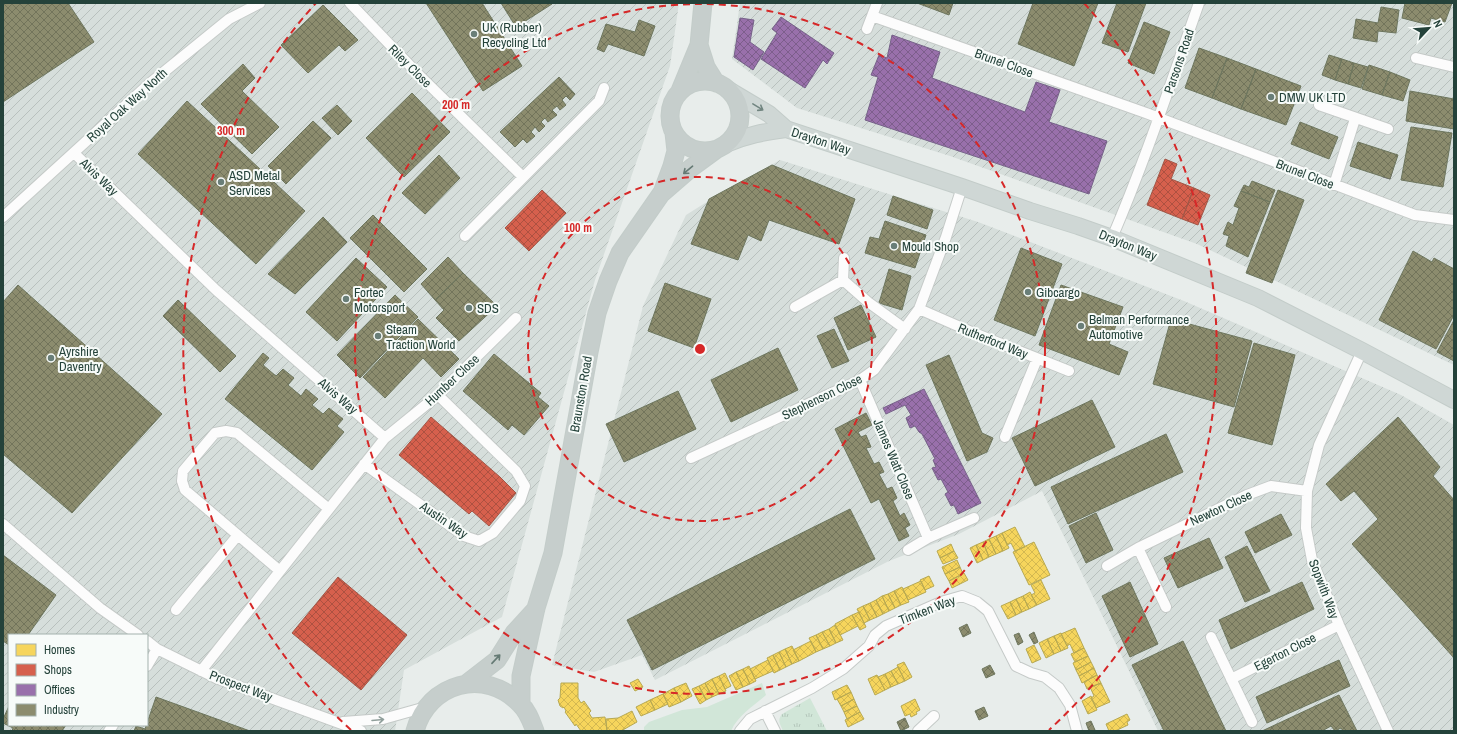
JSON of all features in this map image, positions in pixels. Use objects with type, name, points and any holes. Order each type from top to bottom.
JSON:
[{"type":"highway","points":[[699,45],[706,67],[722,86],[734,96],[740,117],[734,137],[721,147],[707,151],[693,149],[680,141],[674,134],[670,123],[670,111],[674,100],[680,91],[699,45],[703,3]]},
{"type":"highway","points":[[680,91],[688,85],[697,82],[707,81],[722,86]]},
{"type":"highway","name":"Braunston Road","points":[[662,194],[674,160],[676,150],[674,134]]},
{"type":"highway","name":"Braunston Road","points":[[520,704],[522,676],[536,608],[553,553],[597,313],[608,281],[620,253],[662,194],[691,168],[721,147]]},
{"type":"highway","name":"Braunston Road","points":[[466,684],[497,660],[514,633],[536,608]]},
{"type":"highway","points":[[415,731],[418,721],[426,708],[434,699],[444,692],[454,687],[466,684],[486,684],[505,691],[520,704],[530,718],[535,731]]},
{"type":"main road","name":"Drayton Way","points":[[722,86],[769,114],[786,129],[1112,238],[1258,298],[1454,400]]},
{"type":"main road","name":"Drayton Way","points":[[721,147],[744,136],[759,132],[786,129]]},
{"type":"street","name":"Royal Oak Way North","points":[[3,217],[149,84],[225,22],[260,3]]},
{"type":"street","name":"Riley Close","points":[[350,3],[418,74],[523,177]]},
{"type":"street","points":[[867,29],[877,3]]},
{"type":"street","name":"Parsons Road","points":[[1159,118],[1199,3]]},
{"type":"street","name":"Brunel Close","points":[[872,16],[1159,118],[1415,215],[1454,220]]},
{"type":"street","points":[[1416,58],[1454,67]]},
{"type":"street","points":[[464,236],[599,101],[604,88]]},
{"type":"street","points":[[1319,105],[1355,119],[1388,129]]},
{"type":"street","points":[[1112,238],[1129,199],[1159,118]]},
{"type":"street","points":[[1334,185],[1355,119]]},
{"type":"street","name":"Alvis Way","points":[[74,153],[216,290],[385,438]]},
{"type":"street","name":"Stephenson Close","points":[[691,458],[860,380],[874,370],[919,309],[946,237],[962,187]]},
{"type":"street","points":[[843,280],[844,258]]},
{"type":"street","points":[[795,307],[843,280]]},
{"type":"street","points":[[843,280],[868,302],[905,329]]},
{"type":"street","name":"Rutherford Way","points":[[919,309],[1068,371]]},
{"type":"street","name":"Humber Close","points":[[385,438],[438,395],[516,318]]},
{"type":"street","name":"Sopwith Way","points":[[1362,351],[1319,444],[1307,491],[1306,528],[1312,560],[1338,625],[1388,731]]},
{"type":"street","points":[[1005,437],[1037,359]]},
{"type":"street","name":"James Watt Close","points":[[860,380],[928,538]]},
{"type":"street","name":"Austin Way","points":[[364,464],[464,536],[479,541],[493,533],[520,501],[525,486],[516,471],[438,395]]},
{"type":"street","points":[[280,571],[185,490],[182,481],[183,471],[215,433],[226,431],[237,433],[329,509]]},
{"type":"street","points":[[201,671],[385,438]]},
{"type":"street","name":"Newton Close","points":[[1107,566],[1138,548],[1247,495],[1271,486],[1307,491]]},
{"type":"street","points":[[908,550],[928,538],[974,518]]},
{"type":"street","points":[[3,524],[100,608],[137,634]]},
{"type":"street","points":[[176,610],[238,535]]},
{"type":"street","points":[[1138,548],[1166,607]]},
{"type":"street","name":"Timken Way","points":[[740,731],[750,719],[812,688],[843,669],[869,646],[875,635],[886,626],[941,602],[962,596],[977,602],[988,611],[1016,666],[1031,673],[1045,677],[1059,688],[1070,705],[1077,731]]},
{"type":"street","name":"Egerton Close","points":[[1231,679],[1338,625]]},
{"type":"street","points":[[1211,637],[1252,722]]},
{"type":"street","name":"Prospect Way","points":[[148,642],[157,649],[216,678],[361,731]]},
{"type":"street","points":[[148,664],[157,649]]},
{"type":"street","name":"Prospect Way","points":[[339,722],[383,719],[426,708]]},
{"type":"street","points":[[764,711],[775,731]]},
{"type":"street","points":[[918,731],[934,716]]},
{"type":"shaded area","points":[[3,3],[679,3],[670,66],[595,280],[502,617],[404,670],[395,731],[3,731]]},
{"type":"shaded area","points":[[740,3],[1454,3],[1454,365],[1197,244],[950,156],[797,108],[732,59]]},
{"type":"shaded area","points":[[780,160],[978,222],[1184,301],[1401,395],[1454,425],[1454,731],[1158,731],[1042,491],[959,534],[889,561],[655,680],[642,655],[594,672],[552,665],[643,306],[686,215],[729,188]]},
{"type":"green space","points":[[762,683],[766,695],[742,715],[731,731],[644,731],[644,727],[649,722],[682,710],[707,707]]},
{"type":"green space","points":[[810,698],[827,731],[783,731],[779,720],[780,716]]},
{"type":"building: Homes","points":[[1015,527],[1025,547],[1015,551],[1011,543],[1007,545],[1002,533]]},
{"type":"building: Homes","points":[[1002,533],[1009,548],[1003,551],[996,536]]},
{"type":"building: Homes","points":[[996,536],[1003,551],[996,554],[989,539]]},
{"type":"building: Homes","points":[[989,539],[996,554],[989,557],[983,542]]},
{"type":"building: Homes","points":[[983,542],[989,557],[983,560],[976,545]]},
{"type":"building: Homes","points":[[1034,542],[1050,575],[1029,585],[1013,552]]},
{"type":"building: Homes","points":[[951,544],[954,551],[940,558],[937,551]]},
{"type":"building: Homes","points":[[976,545],[983,560],[977,563],[970,548]]},
{"type":"building: Homes","points":[[954,551],[958,558],[943,564],[940,558]]},
{"type":"building: Homes","points":[[957,560],[960,567],[945,574],[942,567]]},
{"type":"building: Homes","points":[[960,567],[963,574],[949,581],[945,574]]},
{"type":"building: Homes","points":[[964,573],[968,580],[952,588],[949,581]]},
{"type":"building: Homes","points":[[929,576],[934,586],[925,590],[920,580]]},
{"type":"building: Homes","points":[[1041,580],[1050,599],[1037,605],[1031,595],[1035,593],[1031,585]]},
{"type":"building: Homes","points":[[921,581],[926,592],[908,600],[903,589]]},
{"type":"building: Homes","points":[[902,587],[909,602],[901,605],[894,591]]},
{"type":"building: Homes","points":[[894,591],[901,605],[895,608],[888,594]]},
{"type":"building: Homes","points":[[1030,592],[1037,605],[1029,609],[1023,596]]},
{"type":"building: Homes","points":[[888,594],[895,608],[889,611],[882,596]]},
{"type":"building: Homes","points":[[882,596],[889,611],[883,614],[876,600]]},
{"type":"building: Homes","points":[[1023,596],[1029,609],[1022,612],[1016,599]]},
{"type":"building: Homes","points":[[1016,599],[1022,612],[1016,615],[1010,602]]},
{"type":"building: Homes","points":[[876,600],[883,614],[877,617],[870,603]]},
{"type":"building: Homes","points":[[1010,602],[1016,615],[1008,619],[1001,606]]},
{"type":"building: Homes","points":[[870,603],[877,617],[870,620],[863,606]]},
{"type":"building: Homes","points":[[863,606],[870,620],[864,623],[857,609]]},
{"type":"building: Homes","points":[[859,612],[866,627],[860,630],[852,615]]},
{"type":"building: Homes","points":[[852,615],[858,626],[840,635],[835,624]]},
{"type":"building: Homes","points":[[835,625],[843,640],[836,643],[829,629]]},
{"type":"building: Homes","points":[[1075,628],[1084,648],[1074,653],[1070,644],[1067,646],[1061,634]]},
{"type":"building: Homes","points":[[829,629],[836,643],[830,646],[822,632]]},
{"type":"building: Homes","points":[[822,632],[830,646],[823,649],[816,635]]},
{"type":"building: Homes","points":[[1061,633],[1068,648],[1061,651],[1054,636]]},
{"type":"building: Homes","points":[[816,635],[823,649],[816,652],[809,638]]},
{"type":"building: Homes","points":[[1054,636],[1061,651],[1054,654],[1047,639]]},
{"type":"building: Homes","points":[[1047,639],[1054,654],[1046,658],[1039,643]]},
{"type":"building: Homes","points":[[811,641],[816,652],[799,661],[793,650]]},
{"type":"building: Homes","points":[[1034,645],[1041,659],[1032,663],[1026,649]]},
{"type":"building: Homes","points":[[792,646],[799,661],[792,664],[785,649]]},
{"type":"building: Homes","points":[[1084,648],[1088,656],[1075,662],[1071,654]]},
{"type":"building: Homes","points":[[785,649],[792,664],[786,667],[779,652]]},
{"type":"building: Homes","points":[[779,652],[786,667],[780,670],[773,655]]},
{"type":"building: Homes","points":[[773,655],[780,670],[774,673],[767,658]]},
{"type":"building: Homes","points":[[1088,656],[1091,662],[1076,670],[1073,663]]},
{"type":"building: Homes","points":[[768,660],[773,671],[755,679],[750,669]]},
{"type":"building: Homes","points":[[904,662],[912,677],[905,681],[897,665]]},
{"type":"building: Homes","points":[[1091,662],[1094,668],[1079,676],[1076,670]]},
{"type":"building: Homes","points":[[749,666],[756,681],[750,684],[743,669]]},
{"type":"building: Homes","points":[[898,667],[905,681],[898,684],[891,671]]},
{"type":"building: Homes","points":[[1094,668],[1097,675],[1082,683],[1079,676]]},
{"type":"building: Homes","points":[[743,669],[750,684],[743,687],[736,672]]},
{"type":"building: Homes","points":[[891,671],[898,684],[891,687],[885,674]]},
{"type":"building: Homes","points":[[736,672],[743,687],[736,690],[729,676]]},
{"type":"building: Homes","points":[[725,673],[731,686],[725,689],[719,676]]},
{"type":"building: Homes","points":[[885,674],[891,687],[885,690],[878,677]]},
{"type":"building: Homes","points":[[877,675],[885,690],[875,695],[868,679]]},
{"type":"building: Homes","points":[[1097,675],[1101,683],[1087,689],[1084,682]]},
{"type":"building: Homes","points":[[719,676],[726,691],[719,694],[712,679]]},
{"type":"building: Homes","points":[[638,679],[643,687],[635,691],[630,683]]},
{"type":"building: Homes","points":[[712,679],[719,694],[712,697],[705,683]]},
{"type":"building: Homes","points":[[561,683],[578,683],[578,698],[581,703],[584,701],[591,711],[589,713],[592,718],[605,717],[607,731],[581,731],[576,724],[575,726],[565,712],[564,707],[563,708],[560,706],[558,700],[560,698]]},
{"type":"building: Homes","points":[[686,683],[692,696],[681,702],[674,688]]},
{"type":"building: Homes","points":[[705,683],[712,697],[706,700],[699,686]]},
{"type":"building: Homes","points":[[1101,683],[1110,702],[1096,708],[1091,698],[1094,696],[1090,687]]},
{"type":"building: Homes","points":[[847,685],[851,692],[835,700],[832,692]]},
{"type":"building: Homes","points":[[699,686],[706,700],[700,704],[692,689]]},
{"type":"building: Homes","points":[[674,688],[681,702],[669,707],[663,694]]},
{"type":"building: Homes","points":[[851,692],[854,699],[841,706],[837,699]]},
{"type":"building: Homes","points":[[663,694],[668,704],[655,710],[650,700]]},
{"type":"building: Homes","points":[[1091,696],[1097,710],[1088,714],[1082,701]]},
{"type":"building: Homes","points":[[854,699],[857,706],[844,712],[841,706]]},
{"type":"building: Homes","points":[[915,699],[920,710],[916,712],[917,714],[911,717],[910,714],[905,716],[901,706]]},
{"type":"building: Homes","points":[[650,700],[655,710],[641,716],[636,707]]},
{"type":"building: Homes","points":[[857,706],[860,712],[847,719],[844,712]]},
{"type":"building: Homes","points":[[632,711],[637,722],[621,731],[607,731],[606,719],[618,718]]},
{"type":"building: Homes","points":[[860,712],[864,719],[848,727],[845,720]]},
{"type":"building: Homes","points":[[1127,714],[1130,720],[1127,722],[1128,725],[1115,731],[1109,731],[1106,724]]},
{"type":"building: Shops","points":[[1165,159],[1177,164],[1171,179],[1194,188],[1182,219],[1147,205]]},
{"type":"building: Shops","points":[[1194,188],[1210,195],[1198,225],[1182,219]]},
{"type":"building: Shops","points":[[542,190],[566,213],[529,251],[505,228]]},
{"type":"building: Shops","points":[[431,417],[500,477],[516,493],[489,526],[472,511],[469,514],[399,455]]},
{"type":"building: Shops","points":[[338,577],[407,635],[361,690],[292,633]]},
{"type":"building: Offices","points":[[781,17],[834,53],[827,64],[823,60],[805,88],[761,59],[777,33],[772,29]]},
{"type":"building: Offices","points":[[740,18],[754,20],[750,42],[764,52],[753,70],[734,57]]},
{"type":"building: Offices","points":[[892,35],[940,52],[932,78],[1025,112],[1036,82],[1060,90],[1049,122],[1107,141],[1089,194],[865,120],[878,77],[871,75],[879,55],[887,58]]},
{"type":"building: Offices","points":[[1386,166],[1393,169],[1390,179],[1383,177]]},
{"type":"building: Offices","points":[[924,389],[981,503],[958,514],[954,505],[951,506],[945,494],[948,492],[941,479],[938,480],[932,468],[936,467],[933,460],[935,459],[922,434],[915,426],[910,428],[906,418],[911,415],[905,405],[886,414],[883,408]]},
{"type":"building: Industry","points":[[3,3],[68,3],[94,42],[3,102]]},
{"type":"building: Industry","name":"UK (Rubber) Recycling Ltd","points":[[426,3],[482,3],[522,66],[483,91]]},
{"type":"building: Industry","points":[[501,3],[551,3],[552,4],[516,27]]},
{"type":"building: Industry","points":[[917,3],[953,3],[949,15]]},
{"type":"building: Industry","points":[[1033,3],[1098,3],[1074,66],[1018,44]]},
{"type":"building: Industry","points":[[1117,3],[1146,3],[1128,52],[1102,43]]},
{"type":"building: Industry","points":[[1405,3],[1452,3],[1445,22],[1431,18],[1429,25],[1402,18]]},
{"type":"building: Industry","points":[[323,5],[358,40],[345,51],[339,45],[308,73],[281,45]]},
{"type":"building: Industry","points":[[1381,7],[1399,10],[1396,33],[1378,31],[1377,42],[1353,38],[1356,19],[1378,23]]},
{"type":"building: Industry","points":[[639,20],[655,26],[644,56],[608,44],[604,52],[597,49],[606,24],[635,32]]},
{"type":"building: Industry","points":[[1144,22],[1170,32],[1154,74],[1128,63]]},
{"type":"building: Industry","points":[[1199,48],[1227,58],[1212,98],[1185,88]]},
{"type":"building: Industry","points":[[1329,55],[1342,59],[1335,80],[1322,75]]},
{"type":"building: Industry","points":[[1227,58],[1256,69],[1241,109],[1212,98]]},
{"type":"building: Industry","points":[[1342,59],[1354,63],[1348,84],[1335,80]]},
{"type":"building: Industry","points":[[1354,63],[1368,67],[1361,88],[1348,84]]},
{"type":"building: Industry","points":[[243,64],[255,78],[242,91],[279,127],[252,154],[201,104]]},
{"type":"building: Industry","points":[[1369,65],[1390,72],[1382,95],[1362,89]]},
{"type":"building: Industry","name":"DMW UK LTD","points":[[1256,69],[1301,86],[1286,125],[1241,109]]},
{"type":"building: Industry","points":[[1390,72],[1410,80],[1403,101],[1382,95]]},
{"type":"building: Industry","points":[[559,77],[575,94],[570,100],[566,96],[562,100],[566,105],[560,110],[557,106],[552,110],[557,115],[548,122],[545,118],[541,122],[545,126],[539,132],[535,127],[531,132],[535,136],[527,143],[523,139],[515,147],[500,132]]},
{"type":"building: Industry","points":[[1410,91],[1454,99],[1454,129],[1406,121]]},
{"type":"building: Industry","points":[[412,93],[450,132],[404,177],[366,138]]},
{"type":"building: Industry","name":"ASD Metal Services","points":[[187,101],[305,211],[256,264],[138,154]]},
{"type":"building: Industry","points":[[337,105],[352,121],[338,135],[322,118]]},
{"type":"building: Industry","points":[[313,121],[331,138],[286,184],[268,166]]},
{"type":"building: Industry","points":[[1300,122],[1338,137],[1329,159],[1291,144]]},
{"type":"building: Industry","points":[[1411,127],[1452,133],[1443,187],[1401,180]]},
{"type":"building: Industry","points":[[1358,142],[1398,155],[1390,179],[1350,166]]},
{"type":"building: Industry","points":[[439,155],[460,178],[425,214],[402,193]]},
{"type":"building: Industry","points":[[772,165],[855,199],[839,244],[769,220],[761,241],[748,235],[738,260],[691,244],[709,199]]},
{"type":"building: Industry","points":[[1252,181],[1275,190],[1270,202],[1241,191],[1244,185],[1249,187]]},
{"type":"building: Industry","points":[[1278,190],[1304,200],[1272,283],[1246,273]]},
{"type":"building: Industry","points":[[1241,191],[1270,202],[1248,257],[1226,246],[1229,236],[1223,234],[1228,222],[1233,225],[1239,208],[1234,206]]},
{"type":"building: Industry","points":[[893,196],[933,210],[927,229],[887,215]]},
{"type":"building: Industry","points":[[373,215],[427,269],[404,292],[350,238]]},
{"type":"building: Industry","name":"Fortec Motorsport","points":[[323,217],[347,242],[295,294],[268,274]]},
{"type":"building: Industry","name":"Mould Shop","points":[[885,221],[926,235],[915,268],[865,253],[870,237],[879,239]]},
{"type":"building: Industry","name":"Gibcargo","points":[[1021,248],[1062,264],[1035,336],[994,320]]},
{"type":"building: Industry","points":[[1413,251],[1432,262],[1434,258],[1454,269],[1454,315],[1436,349],[1379,320]]},
{"type":"building: Industry","points":[[448,257],[463,273],[435,300],[421,284]]},
{"type":"building: Industry","name":"Fortec Motorsport","points":[[356,258],[387,287],[337,341],[306,312]]},
{"type":"building: Industry","points":[[889,269],[911,276],[902,310],[879,303]]},
{"type":"building: Industry","name":"SDS","points":[[463,273],[497,306],[459,341],[436,318],[444,310],[435,300]]},
{"type":"building: Industry","points":[[665,283],[711,299],[694,348],[648,331]]},
{"type":"building: Industry","name":"Ayrshire Daventry","points":[[18,285],[162,414],[72,513],[3,454],[3,302]]},
{"type":"building: Industry","name":"Belman Performance Automotive","points":[[1061,285],[1123,307],[1109,344],[1128,352],[1119,375],[1039,345]]},
{"type":"building: Industry","name":"Steam Traction World","points":[[395,295],[418,317],[360,378],[337,355]]},
{"type":"building: Industry","points":[[178,300],[236,356],[220,372],[163,316]]},
{"type":"building: Industry","points":[[861,305],[876,337],[848,350],[834,318]]},
{"type":"building: Industry","points":[[418,319],[459,359],[441,377],[423,358],[385,398],[363,377]]},
{"type":"building: Industry","points":[[1171,319],[1252,341],[1234,407],[1153,384]]},
{"type":"building: Industry","points":[[1454,320],[1454,361],[1437,352]]},
{"type":"building: Industry","points":[[834,329],[849,361],[832,368],[817,336]]},
{"type":"building: Industry","points":[[1254,343],[1295,355],[1272,445],[1228,433]]},
{"type":"building: Industry","points":[[778,348],[798,390],[731,422],[711,380]]},
{"type":"building: Industry","points":[[263,353],[269,358],[263,365],[276,376],[283,369],[294,378],[288,385],[301,396],[306,389],[318,399],[312,405],[323,414],[329,408],[343,419],[337,426],[344,432],[312,470],[225,399]]},
{"type":"building: Industry","points":[[494,354],[541,393],[538,397],[549,406],[524,435],[512,425],[508,430],[463,391]]},
{"type":"building: Industry","points":[[949,355],[982,433],[993,438],[987,452],[967,461],[926,365]]},
{"type":"building: Industry","points":[[678,391],[696,429],[624,462],[606,424]]},
{"type":"building: Industry","points":[[1092,400],[1115,447],[1035,486],[1012,438]]},
{"type":"building: Industry","points":[[866,413],[872,425],[858,432],[861,437],[866,435],[871,447],[866,448],[874,464],[879,462],[884,472],[879,474],[887,489],[892,487],[897,498],[893,501],[900,516],[904,513],[910,525],[905,528],[909,536],[899,541],[879,499],[871,503],[835,429]]},
{"type":"building: Industry","points":[[1398,417],[1440,467],[1433,476],[1454,500],[1454,658],[1352,544],[1378,519],[1354,491],[1341,501],[1326,484]]},
{"type":"building: Industry","points":[[1166,434],[1183,472],[1068,524],[1051,487]]},
{"type":"building: Industry","points":[[850,509],[875,559],[652,670],[627,620]]},
{"type":"building: Industry","points":[[1096,513],[1113,550],[1086,563],[1069,526]]},
{"type":"building: Industry","points":[[1281,514],[1292,535],[1255,553],[1245,532]]},
{"type":"building: Industry","points":[[1209,538],[1223,568],[1178,588],[1164,558]]},
{"type":"building: Industry","points":[[1247,546],[1270,591],[1245,602],[1225,557]]},
{"type":"building: Industry","points":[[3,555],[56,595],[29,634],[8,634],[8,644],[3,641]]},
{"type":"building: Industry","points":[[1130,582],[1158,644],[1130,657],[1102,596]]},
{"type":"building: Industry","points":[[1302,582],[1314,609],[1231,649],[1219,620]]},
{"type":"building: Industry","points":[[967,624],[971,633],[963,637],[959,628]]},
{"type":"building: Industry","points":[[1034,632],[1038,642],[1034,644],[1029,635]]},
{"type":"building: Industry","points":[[1019,633],[1023,642],[1018,645],[1014,635]]},
{"type":"building: Industry","points":[[1183,641],[1226,731],[1164,731],[1132,665]]},
{"type":"building: Industry","points":[[1339,660],[1350,686],[1267,723],[1256,697]]},
{"type":"building: Industry","points":[[990,665],[995,674],[986,678],[982,669]]},
{"type":"building: Industry","points":[[1339,695],[1357,731],[1343,731],[1341,728],[1335,731],[1331,726],[1322,731],[1262,731]]},
{"type":"building: Industry","points":[[156,697],[250,731],[134,731],[136,726],[145,729],[146,726],[148,726],[148,720]]},
{"type":"building: Industry","points":[[984,707],[988,716],[979,720],[975,711]]},
{"type":"building: Industry","points":[[8,708],[8,726],[3,723],[3,719]]},
{"type":"building: Industry","points":[[905,718],[909,727],[901,731],[897,722]]},
{"type":"building: Industry","points":[[1091,721],[1095,730],[1089,731],[1086,723]]},
{"type":"building: Industry","points":[[9,726],[65,726],[62,731],[12,731],[13,728]]},
{"type":"place","name":"UK (Rubber) Recycling Ltd","points":[[474,34]]},
{"type":"place","name":"DMW UK LTD","points":[[1271,97]]},
{"type":"place","name":"ASD Metal Services","points":[[221,182]]},
{"type":"place","name":"Mould Shop","points":[[894,246]]},
{"type":"place","name":"Gibcargo","points":[[1028,292]]},
{"type":"place","name":"Fortec Motorsport","points":[[346,299]]},
{"type":"place","name":"SDS","points":[[469,308]]},
{"type":"place","name":"Belman Performance Automotive","points":[[1081,326]]},
{"type":"place","name":"Steam Traction World","points":[[378,336]]},
{"type":"place","name":"Ayrshire Daventry","points":[[51,358]]}]
